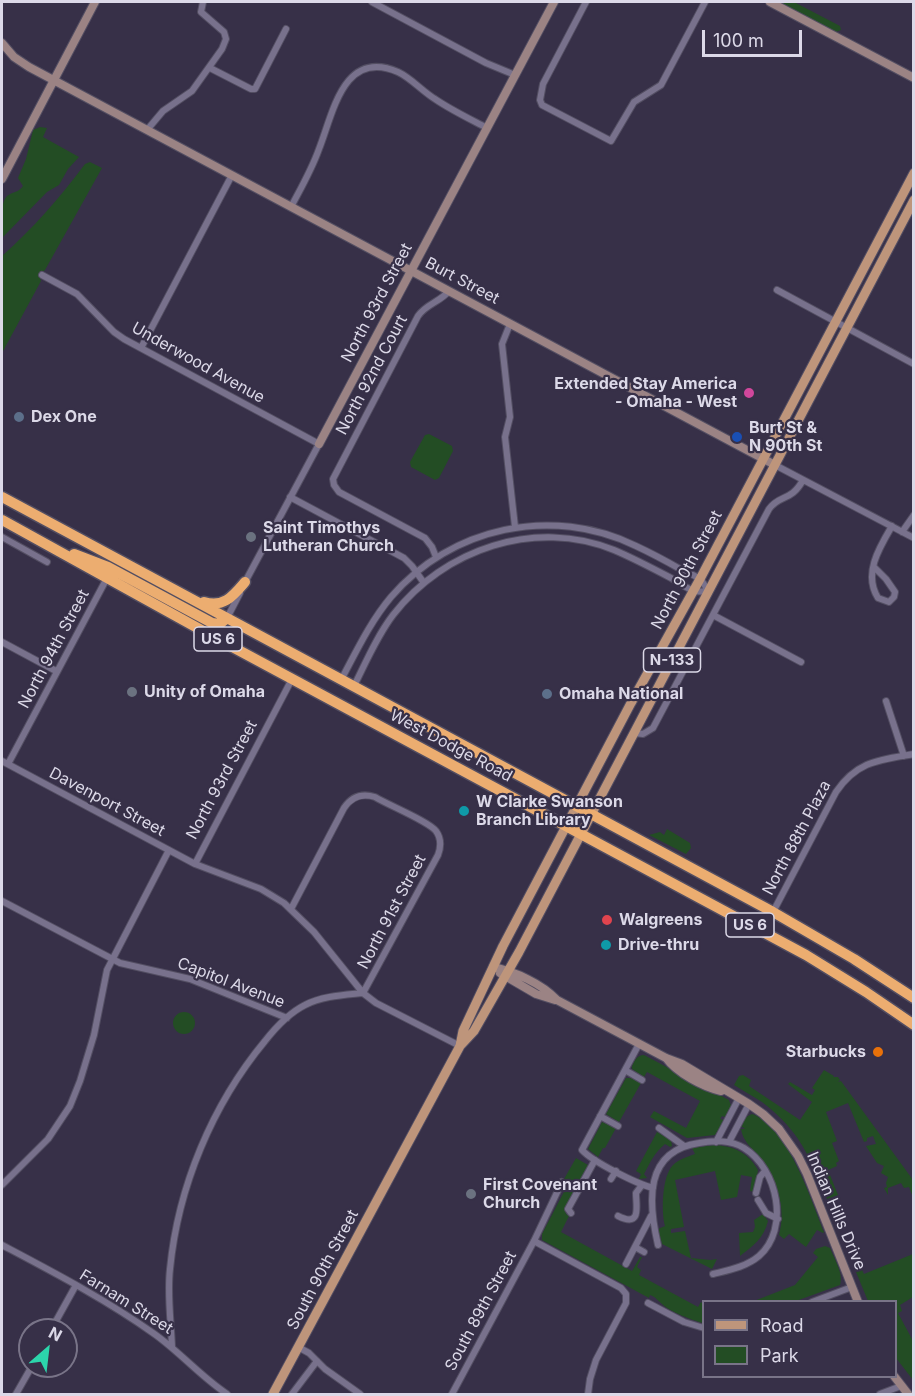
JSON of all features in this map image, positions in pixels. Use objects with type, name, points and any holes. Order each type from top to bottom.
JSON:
[{"type":"highway","name":"West Dodge Road","points":[[2,497],[772,912],[854,959],[914,998]]},
{"type":"highway","name":"West Dodge Road","points":[[2,520],[292,679],[807,955],[914,1025]]},
{"type":"highway","points":[[48,546],[108,567],[212,623],[220,624],[227,618]]},
{"type":"highway","points":[[186,596],[208,604],[219,604],[229,599],[245,582]]},
{"type":"main road","name":"North 90th Street","points":[[460,1046],[463,1031],[493,967],[914,173]]},
{"type":"main road","name":"North 90th Street","points":[[399,1159],[460,1046],[472,1034],[507,974],[914,200]]},
{"type":"main road","name":"South 90th Street","points":[[273,1395],[399,1159]]},
{"type":"street","points":[[2,179],[95,2]]},
{"type":"street","points":[[147,130],[163,111],[192,91],[225,45],[225,35],[201,12],[203,2]]},
{"type":"street","points":[[372,2],[486,63],[515,75]]},
{"type":"street","name":"North 93rd Street","points":[[227,618],[554,2]]},
{"type":"street","points":[[586,2],[543,84],[540,100],[542,105],[611,141],[634,102],[661,85],[705,2]]},
{"type":"street","points":[[770,2],[914,78]]},
{"type":"street","points":[[210,68],[250,89],[255,89],[286,29]]},
{"type":"street","name":"Burt Street","points":[[2,42],[23,64],[914,538]]},
{"type":"street","points":[[291,207],[315,160],[341,88],[353,76],[368,69],[382,68],[398,72],[438,101],[487,128]]},
{"type":"street","points":[[141,348],[232,175]]},
{"type":"street","name":"Underwood Avenue","points":[[42,275],[77,294],[114,332],[319,444]]},
{"type":"street","points":[[777,290],[914,364]]},
{"type":"street","name":"North 92nd Court","points":[[436,557],[425,538],[339,492],[333,483],[336,473],[418,316],[424,308],[440,300],[449,291]]},
{"type":"street","points":[[510,324],[502,344],[510,417],[505,437],[515,527]]},
{"type":"street","points":[[634,733],[643,734],[653,728],[769,509],[777,501],[796,492],[803,480]]},
{"type":"street","points":[[290,497],[400,556],[417,571],[424,583]]},
{"type":"street","points":[[902,532],[914,515]]},
{"type":"street","points":[[341,680],[382,608],[417,571],[436,557],[474,538],[515,527],[561,525],[608,534],[700,579],[708,591]]},
{"type":"street","points":[[874,567],[895,592],[889,602],[882,601],[874,591],[872,581],[874,567],[878,549],[892,526]]},
{"type":"street","points":[[2,537],[47,562]]},
{"type":"street","points":[[354,686],[392,616],[424,583],[456,560],[490,546],[519,539],[559,538],[586,542],[612,549],[694,591],[708,591]]},
{"type":"street","name":"North 94th Street","points":[[5,763],[107,578]]},
{"type":"street","points":[[382,608],[392,616]]},
{"type":"street","points":[[713,615],[801,662]]},
{"type":"street","points":[[2,642],[57,671]]},
{"type":"street","name":"North 93rd Street","points":[[195,864],[292,679]]},
{"type":"street","points":[[886,701],[904,756]]},
{"type":"street","name":"North 88th Plaza","points":[[772,912],[841,784],[852,772],[867,763],[914,754]]},
{"type":"street","name":"Davenport Street","points":[[5,763],[195,864],[261,890],[291,909],[314,932],[363,993],[376,1003],[460,1046]]},
{"type":"street","name":"North 91st Street","points":[[291,909],[344,808],[353,798],[363,795],[375,798],[437,832],[440,850],[436,859],[363,993]]},
{"type":"street","name":"North 93rd Street","points":[[2,1185],[48,1139],[70,1106],[80,1081],[101,1008],[107,970],[169,850]]},
{"type":"street","name":"Capitol Avenue","points":[[2,900],[112,960],[190,979],[287,1018]]},
{"type":"street","name":"Indian Hills Drive","points":[[493,967],[540,996],[557,1000],[666,1058],[673,1067],[693,1078],[739,1098],[775,1125],[798,1156],[857,1300]]},
{"type":"street","points":[[172,1347],[169,1293],[172,1258],[182,1206],[202,1147],[219,1110],[244,1069],[275,1028],[296,1010],[314,1001],[363,993]]},
{"type":"street","points":[[639,1044],[582,1150],[615,1171],[653,1188]]},
{"type":"street","points":[[625,1070],[642,1080]]},
{"type":"street","points":[[716,1142],[739,1098]]},
{"type":"street","points":[[729,1142],[749,1104]]},
{"type":"street","points":[[600,1116],[618,1125]]},
{"type":"street","points":[[659,1128],[684,1146]]},
{"type":"street","points":[[658,1245],[652,1216],[653,1188],[663,1159],[672,1151],[684,1146],[716,1142],[729,1142],[747,1150],[765,1171],[774,1193],[778,1219],[775,1233],[767,1248],[758,1257],[732,1273],[712,1274]]},
{"type":"street","points":[[571,1213],[568,1209],[595,1160]]},
{"type":"street","points":[[611,1179],[615,1171]]},
{"type":"street","points":[[765,1171],[760,1177],[757,1197],[766,1213],[778,1219]]},
{"type":"street","name":"South 89th Street","points":[[452,1395],[534,1241],[562,1182]]},
{"type":"street","points":[[618,1216],[627,1219],[636,1214],[638,1210],[636,1193],[642,1185]]},
{"type":"street","points":[[626,1264],[652,1216]]},
{"type":"street","points":[[775,1233],[783,1241]]},
{"type":"street","points":[[534,1241],[624,1290],[627,1298],[596,1360],[588,1395]]},
{"type":"street","name":"Farnam Street","points":[[2,1245],[117,1308],[172,1347],[227,1395]]},
{"type":"street","points":[[635,1248],[644,1252]]},
{"type":"street","points":[[58,1318],[76,1285]]},
{"type":"street","points":[[817,1300],[852,1287]]},
{"type":"street","points":[[648,1303],[684,1322],[702,1327]]},
{"type":"street","points":[[298,1347],[360,1395]]},
{"type":"street","points":[[292,1395],[317,1361]]},
{"type":"street","points":[[16,1395],[25,1378]]},
{"type":"street","points":[[895,1378],[908,1395]]},
{"type":"street","points":[[880,1395],[901,1386]]},
{"type":"green space","points":[[779,2],[794,2],[840,26],[841,30],[836,32]]},
{"type":"green space","points":[[40,127],[47,128],[43,137],[79,157],[68,169],[59,185],[47,192],[2,238],[3,204],[7,196],[23,186],[18,178],[26,159],[33,130]]},
{"type":"green space","points":[[90,162],[102,168],[45,270],[39,275],[41,281],[2,353],[2,256],[46,212],[85,164]]},
{"type":"green space","points":[[429,434],[452,446],[453,451],[439,478],[435,480],[411,467],[410,462],[425,435]]},
{"type":"green space","points":[[667,829],[690,843],[691,848],[686,854],[649,835],[660,832],[664,835]]},
{"type":"green space","points":[[184,1012],[192,1015],[195,1023],[192,1031],[184,1034],[176,1031],[173,1023],[176,1015]]},
{"type":"green space","points":[[644,1055],[729,1100],[731,1106],[725,1117],[722,1116],[720,1119],[724,1120],[715,1135],[687,1138],[650,1117],[654,1111],[686,1128],[700,1101],[647,1072],[644,1077],[632,1069],[636,1058]]},
{"type":"green space","points":[[824,1070],[833,1077],[838,1077],[840,1080],[838,1082],[841,1081],[913,1180],[913,1197],[909,1187],[904,1188],[901,1183],[888,1188],[888,1195],[884,1188],[887,1187],[888,1177],[881,1173],[884,1166],[877,1163],[866,1146],[876,1144],[873,1136],[864,1142],[848,1103],[826,1112],[837,1141],[832,1143],[839,1161],[836,1163],[837,1166],[828,1170],[838,1195],[827,1199],[809,1157],[795,1135],[762,1102],[734,1085],[739,1076],[743,1075],[751,1080],[749,1086],[800,1120],[812,1102],[788,1084],[790,1082],[812,1095],[815,1090],[812,1088]]},
{"type":"green space","points":[[626,1078],[641,1083],[619,1122],[606,1114]]},
{"type":"green space","points":[[752,1114],[765,1121],[777,1133],[797,1165],[824,1232],[817,1230],[806,1247],[789,1234],[784,1239],[779,1235],[782,1214],[775,1183],[764,1164],[745,1141],[741,1129],[745,1129],[741,1126],[746,1117]]},
{"type":"green space","points":[[602,1122],[616,1128],[598,1157],[588,1149]]},
{"type":"green space","points":[[657,1132],[671,1140],[672,1146],[665,1144],[661,1147],[644,1174],[647,1178],[639,1179],[641,1174],[636,1171]]},
{"type":"green space","points":[[714,1145],[745,1154],[758,1170],[754,1192],[750,1191],[752,1177],[741,1175],[737,1197],[721,1200],[715,1171],[675,1180],[684,1227],[671,1229],[671,1233],[685,1231],[691,1258],[717,1259],[712,1269],[662,1244],[658,1229],[665,1226],[663,1194],[669,1170],[678,1161],[695,1154],[692,1148]]},
{"type":"green space","points":[[576,1158],[588,1165],[565,1208],[569,1216],[561,1232],[632,1271],[642,1257],[637,1267],[641,1270],[639,1275],[698,1307],[701,1302],[702,1323],[676,1313],[656,1298],[650,1295],[649,1298],[542,1240],[542,1234],[566,1188],[567,1183],[564,1179]]},
{"type":"green space","points":[[763,1214],[768,1221],[764,1232],[754,1245],[740,1256],[739,1233],[753,1232],[754,1220]]},
{"type":"green space","points":[[825,1246],[830,1248],[841,1276],[840,1285],[799,1300],[757,1300],[795,1285],[818,1257],[813,1253],[816,1249]]},
{"type":"green space","points":[[913,1254],[913,1297],[900,1305],[902,1311],[898,1313],[913,1341],[913,1380],[897,1359],[897,1300],[868,1300],[856,1272],[862,1270],[864,1274]]},
{"type":"place","name":"Extended Stay America - Omaha - West","points":[[749,393]]},
{"type":"place","name":"Dex One","points":[[19,417]]},
{"type":"place","name":"Burt St & N 90th St","points":[[737,437]]},
{"type":"place","name":"Saint Timothys Lutheran Church","points":[[251,537]]},
{"type":"place","name":"Unity of Omaha","points":[[132,692]]},
{"type":"place","name":"Omaha National","points":[[547,694]]},
{"type":"place","name":"W Clarke Swanson Branch Library","points":[[464,811]]},
{"type":"place","name":"Walgreens","points":[[607,920]]},
{"type":"place","name":"Drive-thru","points":[[606,945]]},
{"type":"place","name":"Starbucks","points":[[878,1052]]},
{"type":"place","name":"First Covenant Church","points":[[471,1194]]}]
